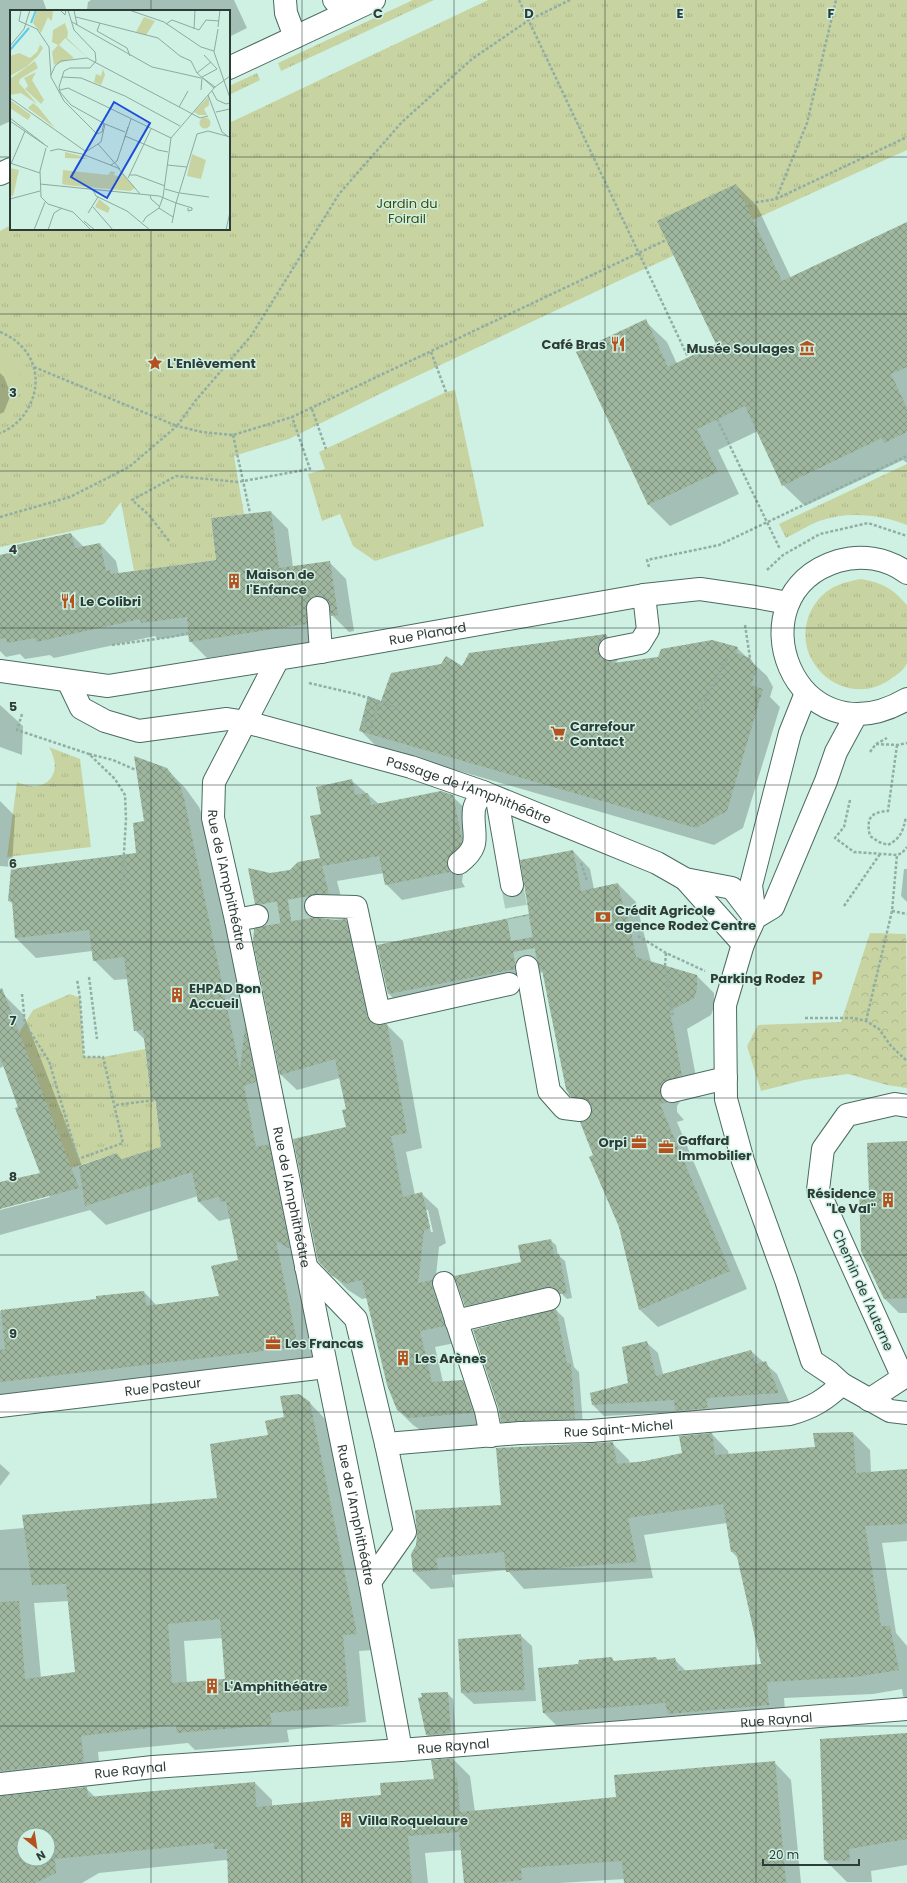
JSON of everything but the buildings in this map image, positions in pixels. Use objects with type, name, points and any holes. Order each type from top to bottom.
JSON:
[{"type":"street","points":[[286,0],[286,13],[295,37]]},
{"type":"street","points":[[230,68],[295,37],[340,7],[374,0]]},
{"type":"street","points":[[0,174],[10,169]]},
{"type":"street","points":[[905,570],[884,561],[865,557],[846,558],[834,562],[812,574],[798,587],[788,604],[782,629],[782,642],[785,660],[794,678],[806,693],[821,704],[838,712],[856,715],[880,712],[892,708],[907,699]]},
{"type":"street","name":"Rue Planard","points":[[0,671],[108,686],[321,652],[644,595],[700,589],[755,597],[788,604]]},
{"type":"street","points":[[610,649],[640,643],[648,630],[644,595]]},
{"type":"street","points":[[318,608],[321,652]]},
{"type":"street","name":"Rue de l'Amphithéâtre","points":[[278,659],[214,782],[212,818],[247,918],[306,1266],[370,1582],[401,1750]]},
{"type":"street","points":[[68,681],[81,708],[105,722],[139,731],[227,719],[246,722]]},
{"type":"street","points":[[806,693],[790,733],[752,885],[755,918],[743,944],[725,1005],[726,1099],[743,1161],[786,1280],[826,1353],[836,1379],[869,1400],[890,1411],[907,1412]]},
{"type":"street","points":[[755,918],[773,906],[826,781],[836,752],[856,715]]},
{"type":"street","name":"Passage de l'Amphithéâtre","points":[[246,722],[411,767],[490,795],[657,863],[685,879],[743,944]]},
{"type":"street","points":[[458,863],[470,854],[475,840],[474,808],[490,795],[512,885]]},
{"type":"street","points":[[760,851],[780,876],[786,878]]},
{"type":"street","name":"Passage de l'Amphithéâtre","points":[[685,879],[732,888],[755,918]]},
{"type":"street","points":[[316,906],[356,907],[379,1014],[509,984]]},
{"type":"street","points":[[527,967],[549,1091],[564,1108],[580,1110]]},
{"type":"street","points":[[672,1091],[726,1078]]},
{"type":"street","name":"Chemin de l'Auterne","points":[[869,1400],[901,1379],[891,1351],[818,1190],[823,1149],[847,1115],[895,1104],[907,1106]]},
{"type":"street","points":[[306,1266],[356,1319],[386,1444],[405,1532],[370,1582]]},
{"type":"street","points":[[444,1283],[486,1412],[491,1436]]},
{"type":"street","points":[[456,1321],[549,1299]]},
{"type":"street","name":"Rue Pasteur","points":[[0,1406],[326,1367]]},
{"type":"street","name":"Rue Saint-Michel","points":[[386,1444],[491,1436],[591,1431],[790,1414],[808,1409],[827,1398],[836,1379]]},
{"type":"street","points":[[869,1400],[893,1398],[907,1404]]},
{"type":"street","name":"Rue Raynal","points":[[0,1784],[153,1767],[401,1750],[907,1709]]},
{"type":"path","points":[[519,0],[688,357]]},
{"type":"path","points":[[0,517],[70,497],[129,467],[177,426],[196,400],[251,336],[339,194],[402,122],[472,59],[529,20],[570,0]]},
{"type":"path","points":[[776,199],[807,123],[836,0]]},
{"type":"path","points":[[746,204],[776,199],[907,137]]},
{"type":"path","points":[[34,367],[177,426],[202,432],[233,435],[292,417],[312,409],[666,240]]},
{"type":"path","points":[[0,332],[13,338],[26,350],[34,367],[36,385],[32,403],[22,418],[8,430],[0,433]]},
{"type":"path","points":[[431,352],[446,392]]},
{"type":"path","points":[[312,409],[326,449]]},
{"type":"path","points":[[169,541],[149,515],[132,500],[176,476],[238,482],[310,469],[292,417]]},
{"type":"path","points":[[718,419],[780,549]]},
{"type":"path","points":[[233,435],[250,513]]},
{"type":"path","points":[[650,574],[648,560],[719,545],[907,456]]},
{"type":"path","points":[[766,572],[769,566],[783,555]]},
{"type":"path","points":[[745,625],[750,658]]},
{"type":"path","points":[[112,645],[171,638],[189,633]]},
{"type":"path","points":[[697,714],[728,656]]},
{"type":"path","points":[[304,682],[356,694],[400,708]]},
{"type":"path","points":[[372,726],[379,702]]},
{"type":"path","points":[[364,724],[369,709]]},
{"type":"path","points":[[22,714],[17,730],[89,754],[113,760],[136,770]]},
{"type":"path","points":[[876,744],[897,746],[907,743]]},
{"type":"path","points":[[897,746],[888,811],[878,812],[872,815],[867,825],[870,836],[879,842],[888,845],[898,840],[902,834],[906,817]]},
{"type":"path","points":[[89,754],[115,779],[125,795],[126,819],[122,886]]},
{"type":"path","points":[[852,792],[844,827],[835,838],[854,852],[897,855],[902,853],[907,848]]},
{"type":"path","points":[[844,906],[881,854]]},
{"type":"path","points":[[866,1021],[892,911],[897,855]]},
{"type":"path","points":[[580,857],[583,872],[587,881]]},
{"type":"path","points":[[892,911],[907,914]]},
{"type":"path","points":[[638,936],[666,953],[705,971]]},
{"type":"path","points":[[666,953],[665,965],[673,1017]]},
{"type":"path","points":[[89,977],[97,1040]]},
{"type":"path","points":[[22,994],[25,1024],[49,1060],[78,1158],[124,1142],[103,1057],[84,1057],[80,998],[76,979]]},
{"type":"path","points":[[805,1018],[854,1018],[866,1021],[879,1029],[891,1046],[907,1061]]},
{"type":"path","points":[[116,1105],[155,1100]]},
{"type":"green space","points":[[413,0],[434,0],[281,71],[278,63]]},
{"type":"green space","name":"Jardin du Foirail","points":[[488,0],[907,0],[907,150],[629,276],[398,385],[289,439],[234,456],[244,514],[211,518],[216,560],[134,571],[121,502],[104,524],[0,547],[0,231],[10,226],[10,230],[230,230],[230,123]]},
{"type":"green space","points":[[257,73],[260,80],[230,95],[230,86]]},
{"type":"green space","points":[[0,351],[15,364],[19,371],[20,385],[15,400],[0,417],[0,404],[6,388],[0,374]]},
{"type":"green space","points":[[455,390],[484,526],[375,561],[353,546],[340,514],[322,521],[308,474],[325,469],[319,452],[446,392]]},
{"type":"green space","points":[[907,464],[907,525],[875,516],[841,516],[819,521],[786,538],[779,524]]},
{"type":"green space","points":[[861,579],[875,582],[887,587],[897,594],[907,605],[907,663],[903,670],[892,678],[875,687],[858,689],[841,686],[826,677],[815,665],[807,649],[805,632],[810,613],[814,605],[825,593],[837,585]]},
{"type":"green space","points":[[49,747],[80,759],[91,847],[7,857],[17,782],[36,786],[44,784],[50,780],[55,766]]},
{"type":"green space","points":[[870,933],[906,934],[907,1088],[887,1085],[848,1074],[804,1080],[761,1091],[747,1046],[758,1025],[841,1022]]},
{"type":"green space","points":[[70,994],[80,998],[84,1057],[103,1057],[145,1049],[151,1098],[155,1097],[163,1162],[123,1176],[117,1153],[71,1168],[19,1033],[33,1010]]},
{"type":"tunnel","points":[[512,885],[527,967]]},
{"type":"tunnel","points":[[257,916],[316,906]]},
{"type":"place","name":"Café Bras","points":[[618,344]]},
{"type":"place","name":"Musée Soulages","points":[[807,348]]},
{"type":"place","name":"L'Enlèvement","points":[[155,363]]},
{"type":"place","name":"Maison de l'Enfance","points":[[234,581]]},
{"type":"place","name":"Le Colibri","points":[[68,601]]},
{"type":"place","name":"Carrefour Contact","points":[[558,733]]},
{"type":"place","name":"Crédit Agricole agence Rodez Centre","points":[[603,917]]},
{"type":"place","name":"Parking Rodez","points":[[817,978]]},
{"type":"place","name":"EHPAD Bon Accueil","points":[[177,995]]},
{"type":"place","name":"Orpi","points":[[639,1142]]},
{"type":"place","name":"Gaffard Immobilier","points":[[666,1147]]},
{"type":"place","name":"Résidence \"Le Val\"","points":[[888,1200]]},
{"type":"place","name":"Les Francas","points":[[273,1343]]},
{"type":"place","name":"Les Arènes","points":[[403,1358]]},
{"type":"place","name":"L'Amphithéâtre","points":[[212,1686]]},
{"type":"place","name":"Villa Roquelaure","points":[[346,1820]]}]
